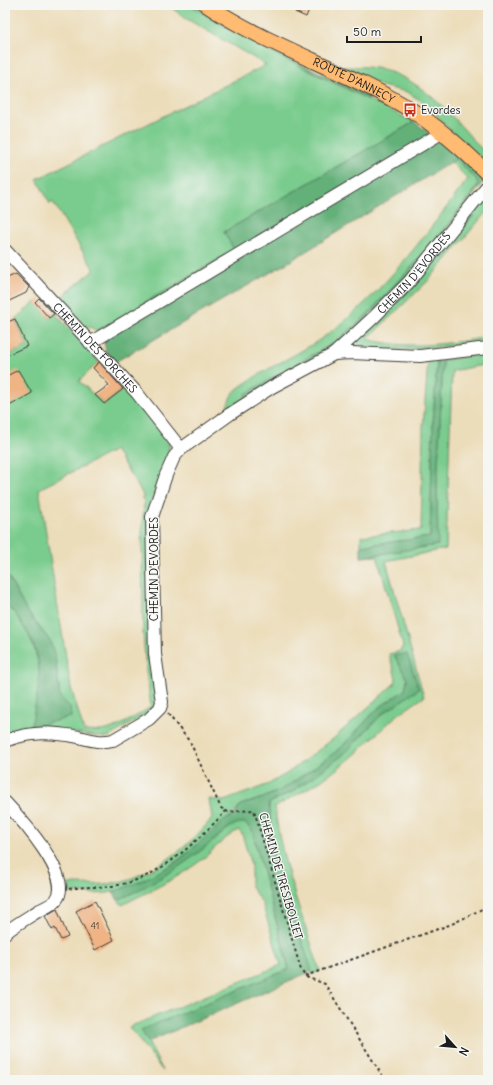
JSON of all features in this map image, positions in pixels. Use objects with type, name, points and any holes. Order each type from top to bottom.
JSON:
[{"type":"main road","name":"ROUTE D'ANNECY","points":[[207,5],[257,33],[388,97],[443,132],[488,174]]},
{"type":"street","points":[[90,343],[443,132]]},
{"type":"street","name":"CHEMIN D'EVORDES","points":[[160,708],[162,702],[156,667],[154,632],[152,517],[166,475],[174,457],[181,450],[230,414],[266,391],[334,354],[374,317],[408,282],[488,185]]},
{"type":"street","name":"CHEMIN DES FORCHES","points":[[5,250],[137,393],[181,450]]},
{"type":"street","name":"CHEMIN D'EVORDES","points":[[334,354],[351,353],[420,356],[488,348]]},
{"type":"street","points":[[5,741],[23,734],[43,732],[93,741],[113,740],[149,719],[160,708]]},
{"type":"street","points":[[5,802],[40,843],[57,877],[60,890],[59,897],[51,904],[17,924],[5,933]]},
{"type":"path","points":[[60,890],[118,885],[142,877],[192,846],[226,811],[222,808],[216,797],[190,742],[170,716],[160,708]]},
{"type":"path","name":"CHEMIN DE TRESIBOLIET","points":[[226,811],[254,810],[278,896],[304,976]]},
{"type":"path","points":[[304,976],[452,924],[488,906]]},
{"type":"path","points":[[304,976],[325,984],[385,1080]]},
{"type":"green space","points":[[168,5],[190,5],[259,46],[414,122],[224,232],[235,250],[97,331],[90,327],[86,328],[58,300],[94,270],[53,202],[50,204],[37,179],[266,65],[185,18]]},
{"type":"green space","points":[[190,5],[195,5],[261,44],[370,97],[368,99],[259,46]]},
{"type":"green space","points":[[343,67],[376,68],[412,82],[426,92],[452,116],[488,156],[488,164],[445,125],[428,105],[407,92],[382,86]]},
{"type":"green space","points":[[414,122],[450,147],[483,178],[484,181],[419,266],[345,341],[247,397],[245,394],[335,342],[360,322],[421,257],[474,192],[478,184],[476,179],[456,159],[287,263],[115,362],[106,351],[104,342],[97,331],[234,250],[224,232]]},
{"type":"green space","points":[[456,159],[476,179],[478,184],[474,192],[421,257],[360,322],[335,342],[246,394],[247,397],[228,409],[227,406],[231,396],[237,389],[259,374],[317,342],[348,318],[386,281],[420,241],[468,179],[451,162]]},
{"type":"green space","points":[[488,194],[488,210],[427,282],[367,339],[412,345],[443,344],[488,337],[488,341],[417,349],[381,350],[345,348],[364,331],[366,335],[420,280],[474,215],[473,212]]},
{"type":"green space","points":[[473,212],[474,215],[436,261],[366,335],[364,331]]},
{"type":"green space","points":[[35,302],[49,318],[55,313],[99,362],[79,381],[104,404],[125,388],[141,406],[169,443],[169,455],[148,513],[158,698],[155,709],[107,738],[31,727],[5,736],[5,605],[19,618],[25,628],[35,650],[40,672],[40,681],[70,707],[60,697],[55,656],[50,641],[26,610],[5,571],[5,356],[27,346],[15,319]],"holes":[[[115,450],[142,493],[144,502],[142,529],[143,633],[151,707],[127,722],[112,728],[84,731],[71,688],[39,489]]]},
{"type":"green space","points":[[488,353],[488,364],[452,371],[446,549],[386,561],[424,697],[396,716],[350,759],[321,781],[275,807],[287,870],[320,971],[312,974],[273,854],[269,803],[292,792],[343,755],[382,714],[419,689],[407,654],[395,655],[407,679],[405,690],[377,709],[341,748],[312,769],[283,789],[263,798],[240,805],[232,815],[192,849],[167,867],[141,882],[127,888],[108,893],[70,893],[68,884],[116,883],[136,877],[160,864],[183,848],[212,818],[209,799],[224,801],[269,784],[289,772],[333,739],[395,683],[396,678],[389,654],[400,651],[403,646],[377,556],[361,557],[437,545],[437,487],[443,360]]},
{"type":"green space","points":[[443,360],[437,487],[438,545],[361,557],[361,546],[430,537],[433,423],[437,361]]},
{"type":"green space","points":[[428,361],[437,361],[433,423],[430,537],[361,546],[361,536],[421,530],[423,427]]},
{"type":"green space","points":[[5,571],[26,610],[50,641],[55,656],[60,697],[70,707],[71,717],[31,727],[39,675],[36,651],[31,639],[16,614],[5,605]]},
{"type":"green space","points":[[407,654],[419,689],[382,714],[343,755],[292,792],[269,803],[273,854],[312,971],[148,1042],[141,1030],[289,969],[252,830],[245,823],[236,824],[228,828],[192,858],[144,887],[118,900],[113,892],[139,882],[177,862],[225,820],[235,815],[240,805],[263,798],[283,789],[341,748],[377,709],[405,690],[407,679],[394,655]]},
{"type":"green space","points":[[241,822],[246,823],[252,830],[289,970],[142,1030],[163,1071],[129,1027],[281,965],[262,903],[251,887],[251,865],[242,834],[239,830],[227,837],[201,860],[178,876],[122,905],[118,900],[164,875],[206,846],[234,824]]},
{"type":"building","points":[[297,5],[311,5],[306,17],[295,12]]},
{"type":"building","points":[[16,274],[29,287],[26,293],[5,303],[5,279]]},
{"type":"building","points":[[39,298],[54,314],[49,318],[35,302]]},
{"type":"building","points":[[15,319],[27,346],[5,356],[5,323]]},
{"type":"building","points":[[99,362],[123,389],[104,404],[95,395],[109,385],[93,368]]},
{"type":"building","points":[[18,370],[32,393],[11,405],[5,394],[5,377]]},
{"type":"building","points":[[95,901],[114,940],[95,950],[76,911]]},
{"type":"building","points":[[57,909],[68,937],[61,940],[55,928],[52,930],[45,916]]},
{"type":"place","name":"Evordes","points":[[410,110]]}]
